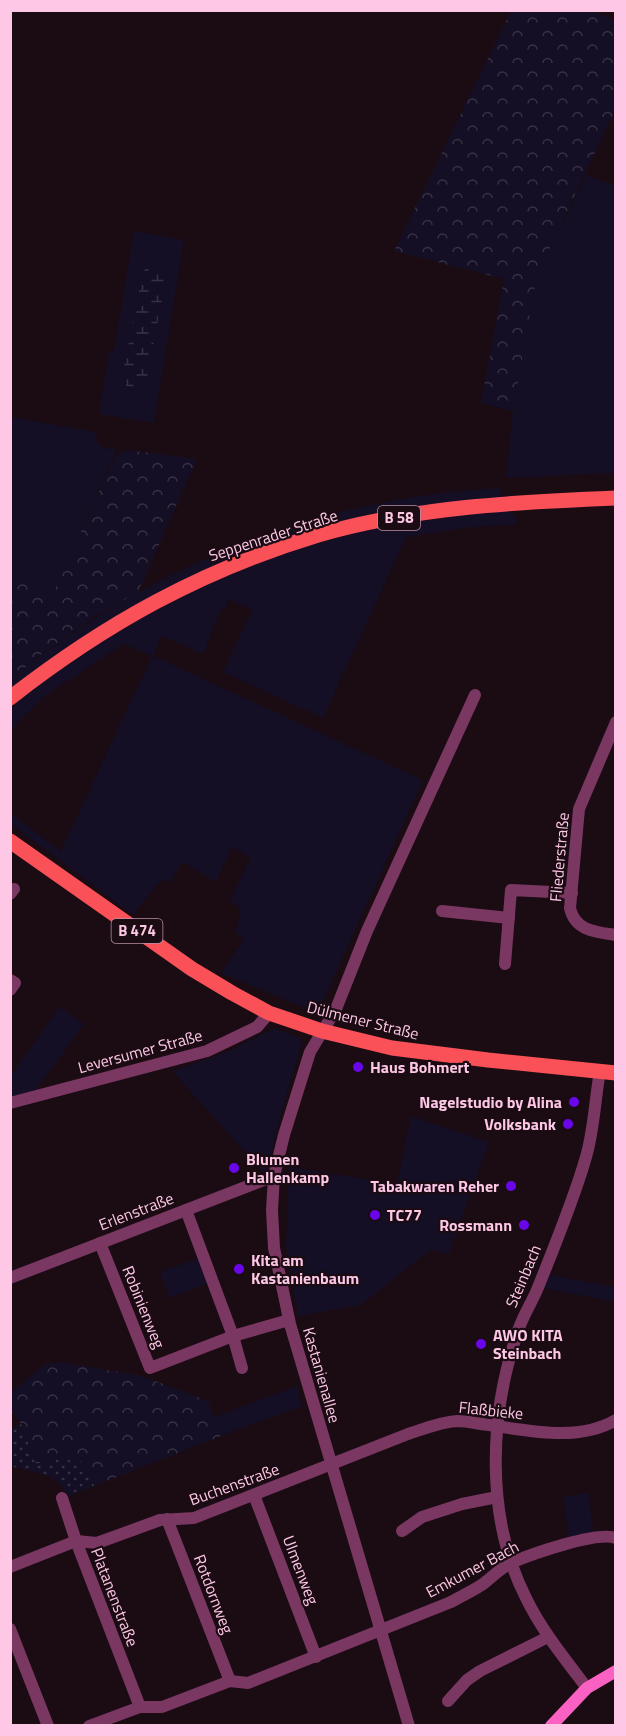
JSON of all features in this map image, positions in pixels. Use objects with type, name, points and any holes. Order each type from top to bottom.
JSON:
[{"type":"main road","name":"Seppenrader Straße","points":[[10,698],[80,646],[131,614],[191,582],[251,558],[320,535],[392,519],[472,507],[615,498]]},
{"type":"main road","name":"Dülmener Straße","points":[[10,841],[192,969],[231,993],[269,1012],[322,1031],[392,1048],[608,1072]]},
{"type":"street","name":"Kastanienallee","points":[[409,1725],[289,1320],[272,1230],[274,1176],[284,1135],[310,1052],[336,1009],[367,932],[475,695]]},
{"type":"street","name":"Fliederstraße","points":[[615,722],[579,809],[572,893],[572,914],[578,924],[589,931],[615,935]]},
{"type":"street","points":[[505,964],[511,890],[572,893]]},
{"type":"street","points":[[442,911],[509,918]]},
{"type":"street","points":[[10,980],[15,983],[10,990]]},
{"type":"street","name":"Leversumer Straße","points":[[10,1102],[207,1051],[258,1027],[269,1012]]},
{"type":"street","name":"Steinbach","points":[[587,1688],[548,1637],[525,1597],[512,1563],[499,1514],[496,1442],[504,1382],[518,1331],[540,1284],[580,1178],[608,1072]]},
{"type":"street","name":"Erlenstraße","points":[[10,1278],[274,1176]]},
{"type":"street","points":[[186,1210],[233,1336],[242,1368]]},
{"type":"street","name":"Robinienweg","points":[[100,1243],[150,1368],[233,1336],[289,1320]]},
{"type":"street","name":"Flaßbieke","points":[[331,1464],[408,1434],[444,1423],[459,1421],[560,1433],[584,1433],[615,1420]]},
{"type":"street","name":"Buchenstraße","points":[[10,1567],[76,1541],[97,1543],[168,1519],[194,1518],[331,1464]]},
{"type":"street","name":"Ulmenweg","points":[[254,1495],[316,1657]]},
{"type":"street","points":[[402,1531],[428,1515],[497,1497]]},
{"type":"street","name":"Platanenstraße","points":[[62,1498],[76,1541],[141,1707]]},
{"type":"street","name":"Rotdornweg","points":[[168,1519],[230,1681]]},
{"type":"street","name":"Emkumer Bach","points":[[381,1632],[451,1602],[480,1586],[512,1563],[563,1545],[594,1538],[610,1536],[615,1538]]},
{"type":"street","points":[[10,1629],[48,1725]]},
{"type":"street","points":[[88,1725],[141,1707],[162,1707],[230,1681],[248,1683],[381,1632]]},
{"type":"street","points":[[448,1701],[467,1680],[480,1671],[548,1637]]},
{"type":"street","points":[[551,1725],[587,1688],[615,1671]]},
{"type":"green space","points":[[511,11],[593,11],[616,20],[615,110],[537,275],[513,411],[481,403],[504,279],[394,251]]},
{"type":"green space","points":[[586,175],[615,186],[615,473],[506,478],[513,411],[537,275]]},
{"type":"green space","points":[[134,231],[184,240],[154,423],[99,414],[109,352],[114,350]]},
{"type":"green space","points":[[153,266],[163,268],[166,278],[146,383],[136,388],[126,386],[123,372],[142,277],[145,269]]},
{"type":"green space","points":[[10,417],[96,432],[97,443],[105,449],[117,448],[52,596],[11,577]]},
{"type":"green space","points":[[127,450],[197,459],[138,592],[92,618],[11,679],[11,577],[52,596],[115,456]]},
{"type":"green space","points":[[499,488],[504,498],[213,566],[154,595],[90,632],[11,691],[11,679],[64,638],[121,602],[179,571],[240,545],[302,523],[366,506],[432,494]]},
{"type":"green space","points":[[511,510],[518,524],[464,528],[406,537],[323,718],[223,672],[252,610],[229,599],[224,610],[221,609],[203,654],[162,636],[153,656],[423,780],[323,1001],[312,1011],[221,973],[244,939],[235,932],[241,913],[237,905],[230,901],[250,858],[232,847],[216,882],[182,862],[171,882],[165,879],[158,884],[133,915],[11,824],[10,813],[61,851],[152,656],[124,644],[46,695],[11,729],[11,708],[83,651],[167,602],[255,564],[300,548],[385,527]]},
{"type":"green space","points":[[59,1007],[84,1024],[36,1090],[11,1098],[11,1076]]},
{"type":"green space","points":[[275,1028],[301,1039],[302,1043],[281,1113],[268,1169],[264,1173],[172,1071],[227,1052]]},
{"type":"green space","name":"TC77","points":[[411,1116],[489,1142],[449,1254],[430,1250],[361,1305],[298,1316],[286,1247],[289,1167],[397,1184]]},
{"type":"green space","points":[[199,1258],[208,1283],[170,1298],[160,1272]]},
{"type":"green space","points":[[550,1275],[615,1287],[615,1302],[543,1288]]},
{"type":"green space","points":[[60,1362],[142,1376],[208,1401],[221,1436],[94,1486],[83,1462],[61,1459],[36,1464],[21,1424],[11,1410],[10,1393],[46,1364]]},
{"type":"green space","points":[[297,1386],[302,1406],[221,1436],[214,1417]]},
{"type":"green space","points":[[21,1424],[36,1464],[61,1459],[83,1462],[94,1486],[69,1496],[57,1481],[50,1477],[11,1466],[11,1428]]},
{"type":"green space","points":[[588,1492],[594,1535],[569,1539],[563,1497]]},
{"type":"place","name":"Haus Bohmert","points":[[358,1067]]},
{"type":"place","name":"Nagelstudio by Alina","points":[[574,1102]]},
{"type":"place","name":"Volksbank","points":[[568,1124]]},
{"type":"place","name":"Blumen Hallenkamp","points":[[234,1168]]},
{"type":"place","name":"Tabakwaren Reher","points":[[511,1186]]},
{"type":"place","name":"TC77","points":[[375,1215]]},
{"type":"place","name":"Rossmann","points":[[524,1225]]},
{"type":"place","name":"Kita am Kastanienbaum","points":[[239,1269]]},
{"type":"place","name":"AWO KITA Steinbach","points":[[481,1344]]}]
